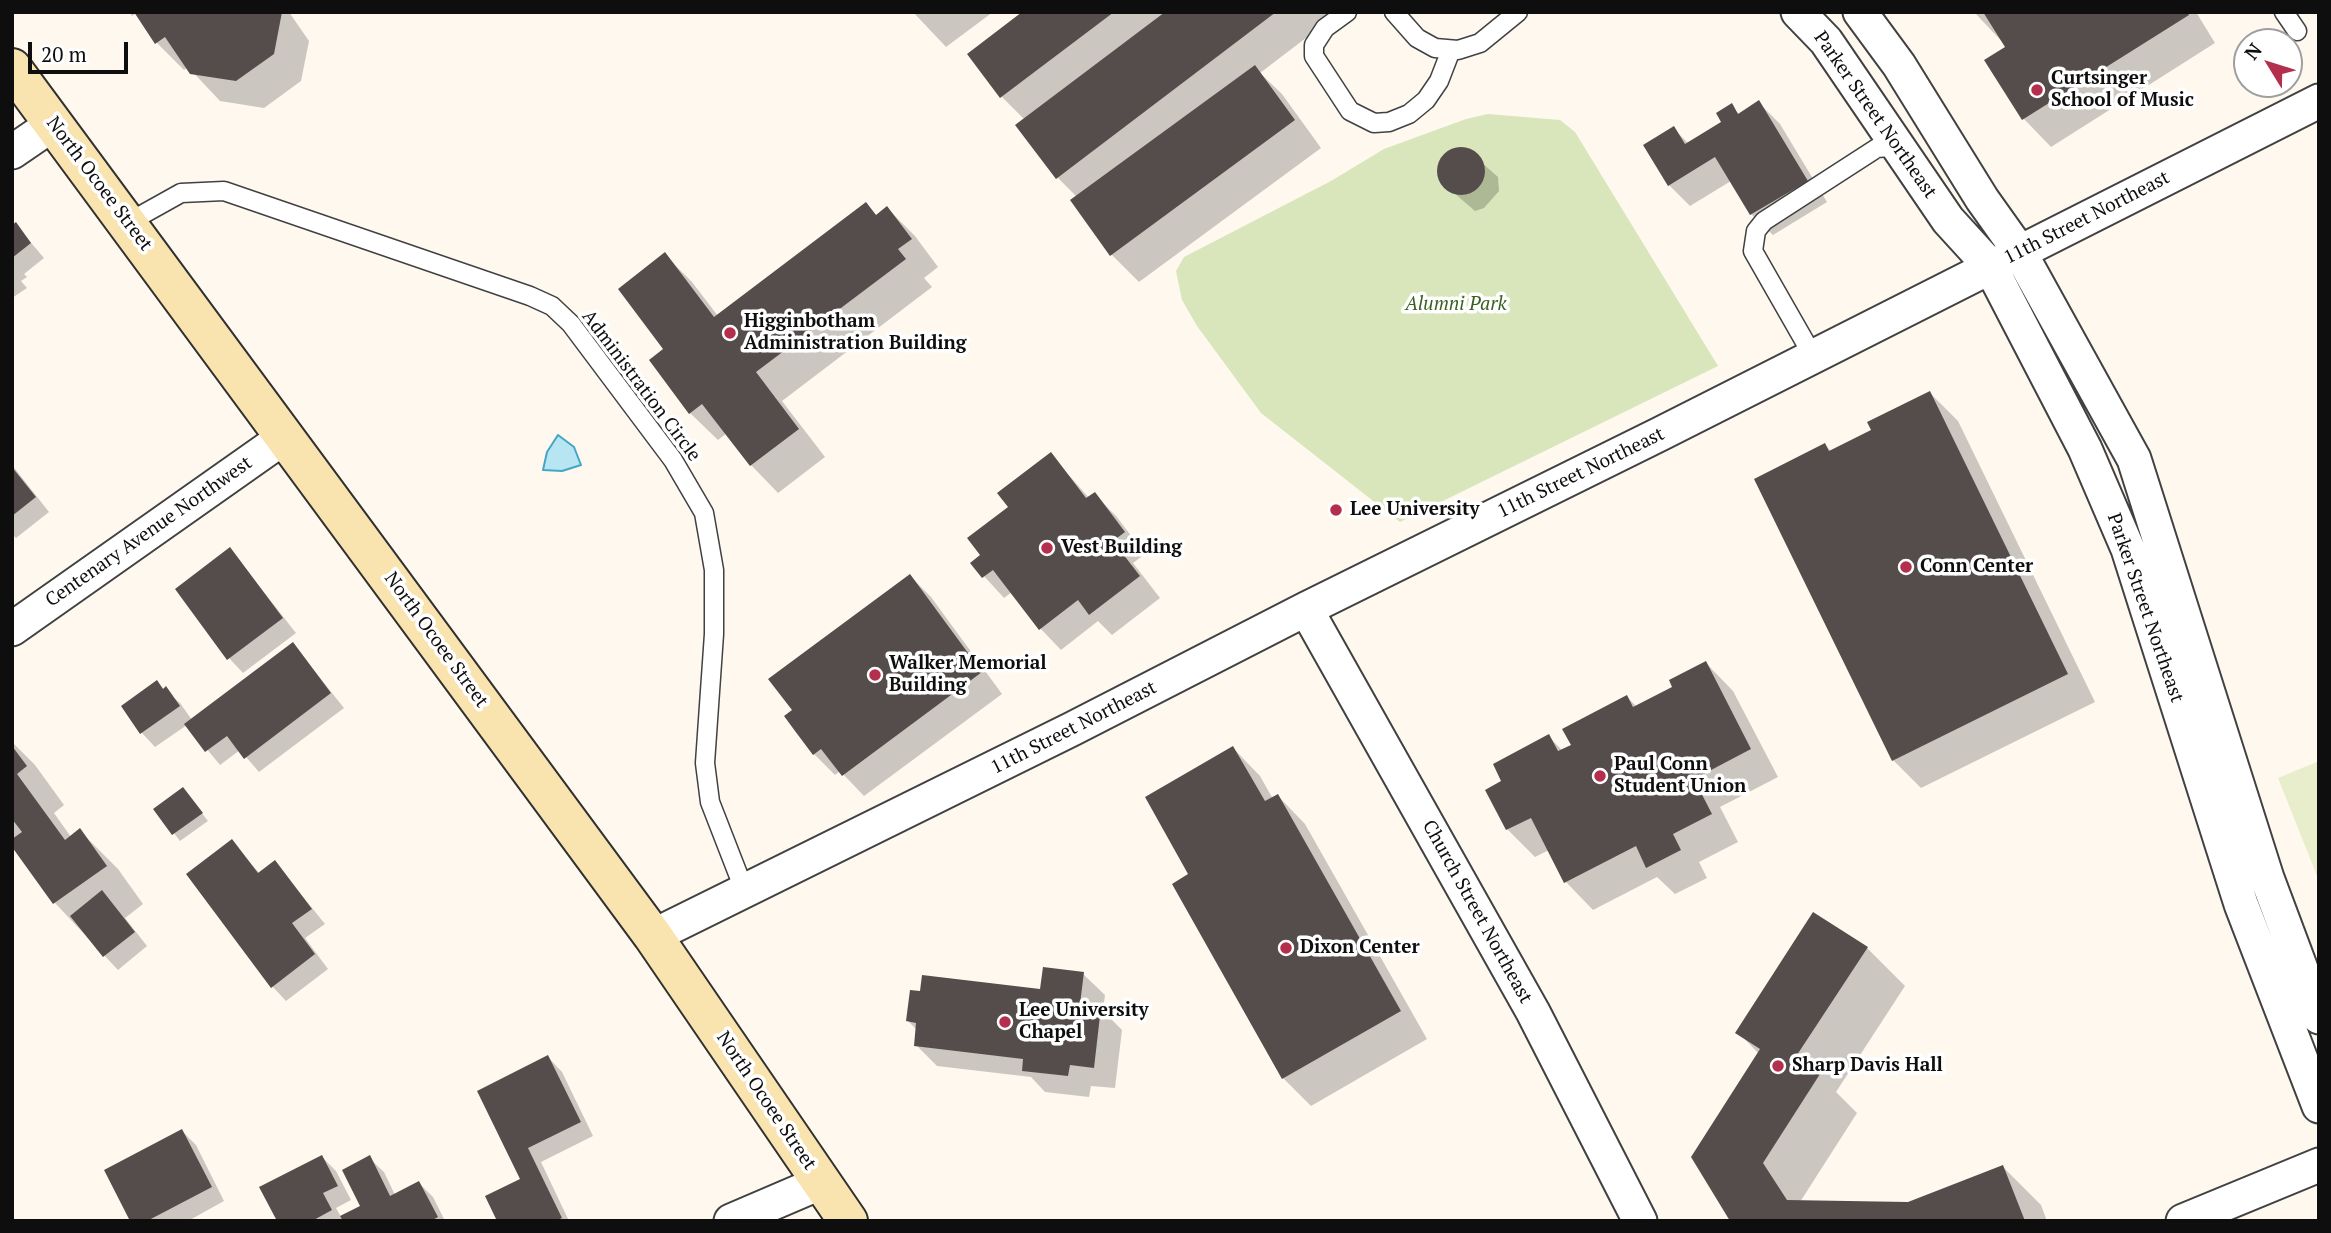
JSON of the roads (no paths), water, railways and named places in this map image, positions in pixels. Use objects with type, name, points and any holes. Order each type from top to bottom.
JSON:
[{"type":"main road","name":"North Ocoee Street","points":[[12,68],[129,222],[653,936],[848,1221]]},
{"type":"street","name":"Parker Street Northeast","points":[[1798,12],[1826,41],[1948,220],[2004,259],[2134,459],[2267,878],[2319,1017]]},
{"type":"street","name":"Parker Street Northeast","points":[[1860,12],[1899,65],[1982,200],[2004,259],[2128,549],[2242,904],[2319,1106]]},
{"type":"street","name":"11th Street Northeast","points":[[653,936],[1188,671],[1306,609],[2319,101]]},
{"type":"street","points":[[12,152],[54,124]]},
{"type":"street","name":"Centenary Avenue Northwest","points":[[12,629],[286,436]]},
{"type":"street","name":"Church Street Northeast","points":[[1306,609],[1533,1012],[1640,1221]]},
{"type":"street","points":[[2183,1221],[2319,1165]]},
{"type":"street","points":[[731,1221],[822,1182]]},
{"type":"lane","points":[[1347,12],[1325,28],[1314,45],[1314,56],[1350,111],[1374,123],[1388,122],[1409,114],[1426,100],[1439,81],[1451,50]]},
{"type":"lane","points":[[1394,12],[1417,38],[1435,48],[1451,50],[1480,43],[1518,12]]},
{"type":"lane","points":[[2284,12],[2295,28]]},
{"type":"lane","points":[[1813,356],[1753,251],[1756,232],[1764,221],[1877,148],[1900,146]]},
{"type":"lane","name":"Administration Circle","points":[[129,222],[181,193],[224,191],[530,296],[552,306],[571,324],[673,460],[704,513],[714,570],[714,621],[705,763],[710,802],[745,892]]},
{"type":"water","points":[[558,435],[574,447],[581,465],[562,471],[543,470],[547,452]]},
{"type":"place","name":"Curtsinger School of Music","points":[[2037,90]]},
{"type":"place","name":"Higginbotham Administration Building","points":[[730,333]]},
{"type":"place","name":"Lee University","points":[[1336,510]]},
{"type":"place","name":"Vest Building","points":[[1047,548]]},
{"type":"place","name":"Conn Center","points":[[1906,567]]},
{"type":"place","name":"Walker Memorial Building","points":[[875,675]]},
{"type":"place","name":"Paul Conn Student Union","points":[[1600,776]]},
{"type":"place","name":"Dixon Center","points":[[1286,948]]},
{"type":"place","name":"Lee University Chapel","points":[[1005,1022]]},
{"type":"place","name":"Sharp Davis Hall","points":[[1778,1066]]},
{"type":"park label","name":"Alumni Park","points":[[1456,305]]}]
